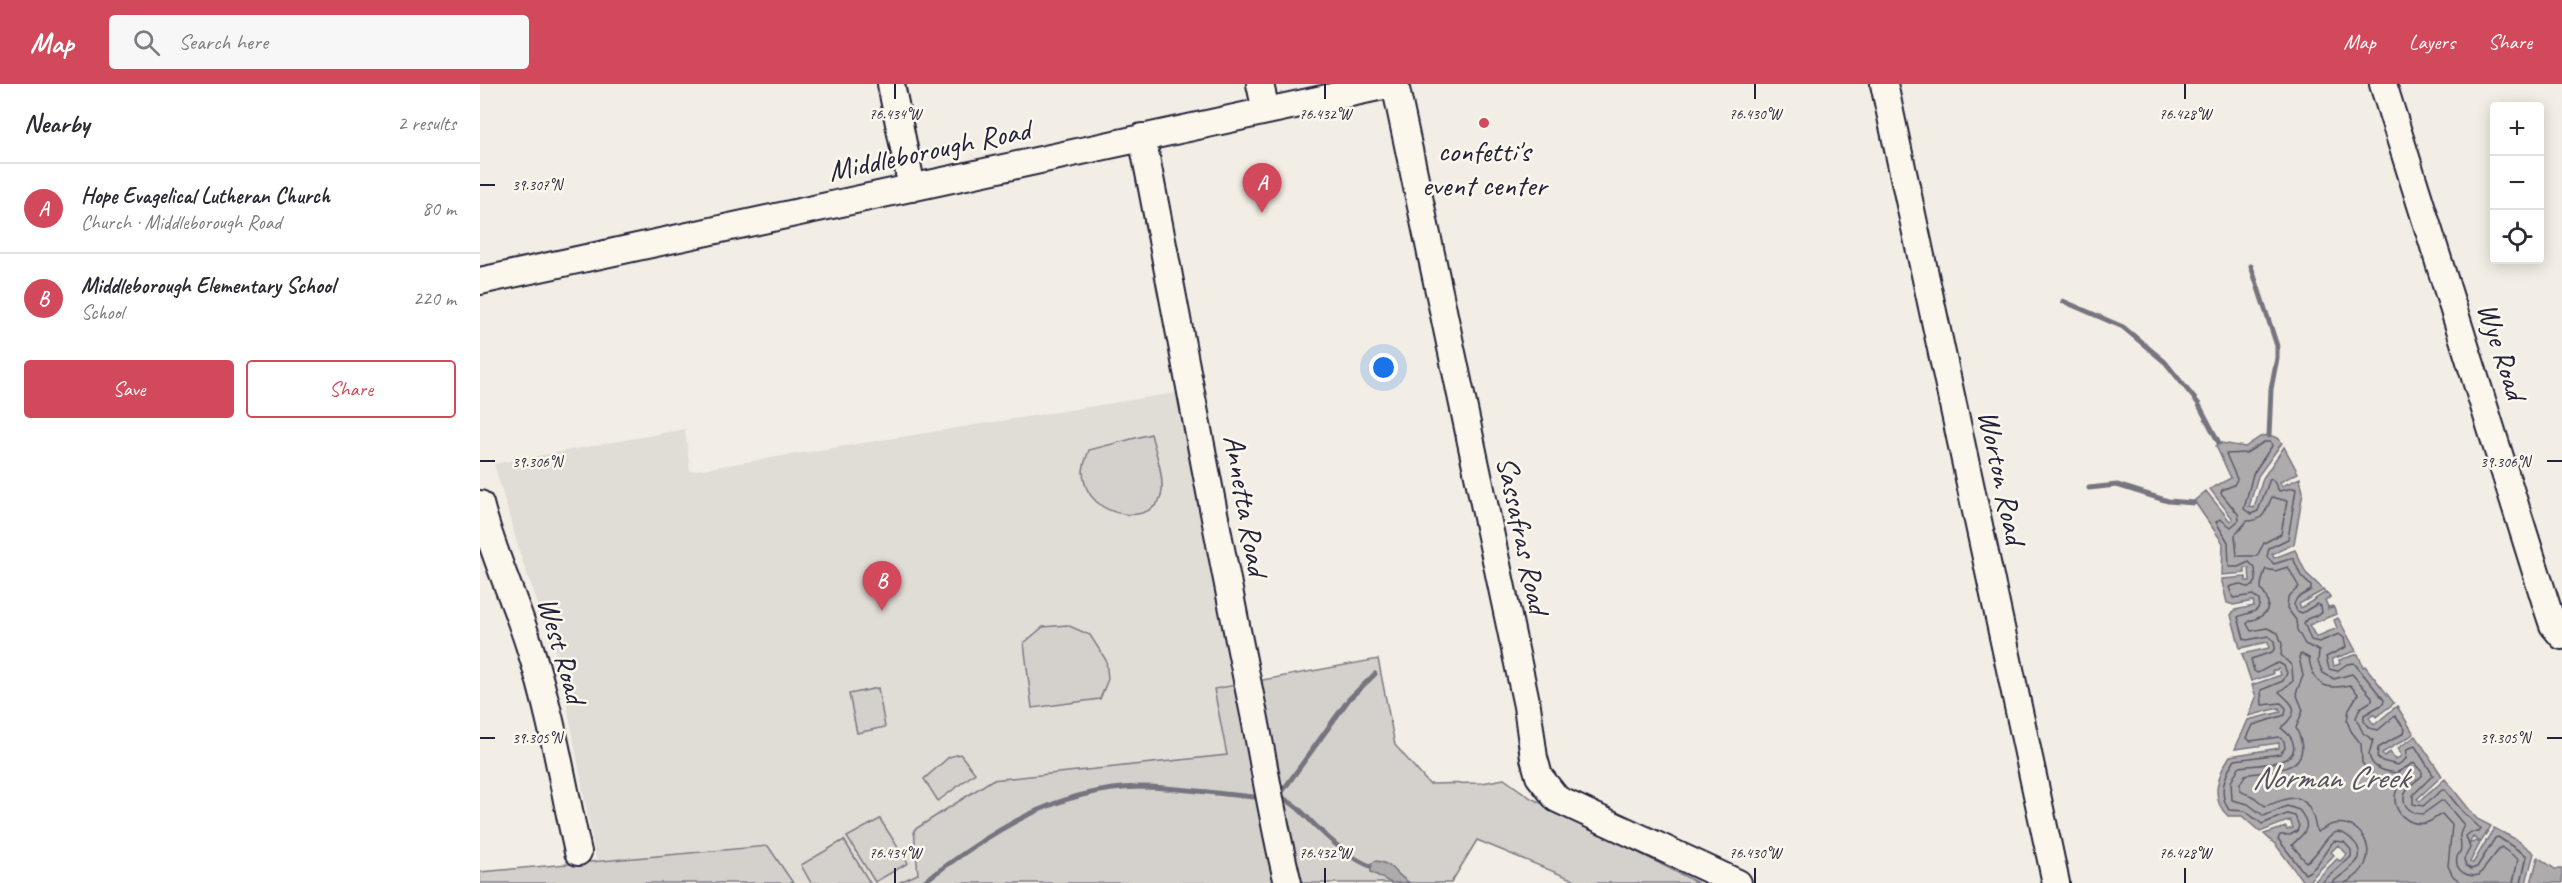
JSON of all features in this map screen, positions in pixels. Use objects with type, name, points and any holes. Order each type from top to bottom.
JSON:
[{"type":"street","points":[[891,84],[912,188]]},
{"type":"street","points":[[1260,84],[1266,111]]},
{"type":"street","name":"Middleborough Road","points":[[480,281],[1394,84]]},
{"type":"street","name":"Sassafras Road","points":[[1394,84],[1527,706],[1534,759],[1539,776],[1557,799],[1738,883]]},
{"type":"street","name":"Worton Road","points":[[1884,84],[2056,883]]},
{"type":"street","name":"Wye Road","points":[[2383,84],[2550,616],[2553,625],[2562,636]]},
{"type":"street","name":"Annetta Road","points":[[1142,137],[1229,596],[1288,883]]},
{"type":"street","name":"West Road","points":[[480,504],[484,536],[532,652],[578,852]]},
{"type":"shaded area","points":[[1181,392],[1256,787],[1187,883],[623,883],[618,859],[596,860],[559,661],[522,560],[494,464],[685,429],[690,471]]},
{"type":"shaded area","points":[[1151,434],[1161,475],[1162,489],[1159,501],[1150,510],[1138,514],[1123,514],[1109,510],[1096,502],[1087,489],[1083,472],[1089,450]]},
{"type":"shaded area","points":[[1067,625],[1090,635],[1106,660],[1108,679],[1100,699],[1032,708],[1024,643],[1043,627]]},
{"type":"shaded area","points":[[1378,659],[1395,745],[1429,784],[1482,783],[1504,779],[1531,798],[1698,883],[1581,883],[1477,840],[1451,883],[898,883],[918,874],[914,830],[992,780],[1227,755],[1214,689]]},
{"type":"shaded area","points":[[878,688],[885,727],[857,733],[849,694]]},
{"type":"shaded area","points":[[960,754],[975,773],[938,801],[924,779],[949,757]]},
{"type":"shaded area","points":[[880,819],[908,863],[875,882],[847,837]]},
{"type":"shaded area","points":[[844,840],[870,883],[811,883],[801,865]]},
{"type":"shaded area","points":[[768,846],[793,883],[480,883],[480,872]]},
{"type":"water","name":"Norman Creek","points":[[2268,435],[2278,438],[2282,443],[2258,476],[2249,507],[2254,508],[2263,478],[2284,447],[2298,473],[2280,482],[2282,486],[2300,478],[2303,492],[2294,544],[2272,554],[2274,558],[2295,550],[2306,573],[2324,590],[2299,604],[2301,608],[2326,592],[2331,597],[2325,600],[2328,607],[2334,606],[2327,609],[2334,608],[2336,614],[2309,625],[2316,637],[2337,628],[2334,620],[2338,618],[2356,651],[2332,659],[2334,666],[2340,664],[2339,660],[2358,654],[2363,667],[2365,666],[2394,703],[2376,717],[2374,714],[2369,718],[2374,725],[2397,706],[2414,734],[2382,753],[2384,756],[2390,752],[2395,760],[2401,756],[2398,748],[2416,736],[2442,776],[2417,799],[2420,801],[2445,779],[2477,819],[2491,826],[2481,842],[2473,837],[2469,844],[2476,841],[2480,843],[2470,862],[2473,863],[2494,828],[2517,840],[2534,853],[2526,883],[2313,883],[2337,859],[2340,861],[2347,854],[2338,845],[2331,852],[2334,855],[2307,883],[2304,883],[2276,845],[2264,834],[2286,827],[2287,830],[2293,828],[2290,820],[2260,832],[2242,816],[2228,816],[2222,809],[2217,786],[2230,756],[2279,748],[2279,743],[2235,749],[2248,720],[2281,712],[2279,708],[2249,716],[2256,697],[2252,685],[2281,675],[2279,669],[2272,671],[2273,674],[2251,681],[2242,654],[2269,648],[2268,642],[2240,648],[2231,615],[2235,610],[2254,606],[2253,601],[2234,605],[2227,603],[2222,582],[2222,579],[2246,577],[2246,581],[2250,581],[2249,568],[2245,568],[2245,573],[2222,575],[2223,543],[2194,501],[2206,491],[2230,521],[2233,519],[2210,489],[2231,478],[2216,446],[2221,443],[2245,447],[2260,437]]},
{"type":"water","points":[[2538,857],[2555,869],[2562,869],[2562,883],[2531,883]]},
{"type":"water","points":[[1375,861],[1385,863],[1410,883],[1391,883],[1371,872],[1370,865]]},
{"type":"waterway","points":[[2251,266],[2277,346],[2271,389],[2269,436]]},
{"type":"waterway","points":[[2063,301],[2123,327],[2165,362],[2198,403],[2219,443]]},
{"type":"waterway","points":[[2089,488],[2117,485],[2168,501],[2194,503]]},
{"type":"waterway","points":[[1370,866],[1343,850],[1296,807],[1279,796],[1349,699],[1375,674]]},
{"type":"waterway","points":[[922,883],[972,848],[1023,817],[1078,796],[1108,790],[1154,787],[1254,797]]},
{"type":"place","name":"confetti's event center","points":[[1484,123]]},
{"type":"place","name":"Hope Evagelical Lutheran Church","points":[[1262,213]]},
{"type":"place","name":"Middleborough Elementary School","points":[[882,611]]}]
